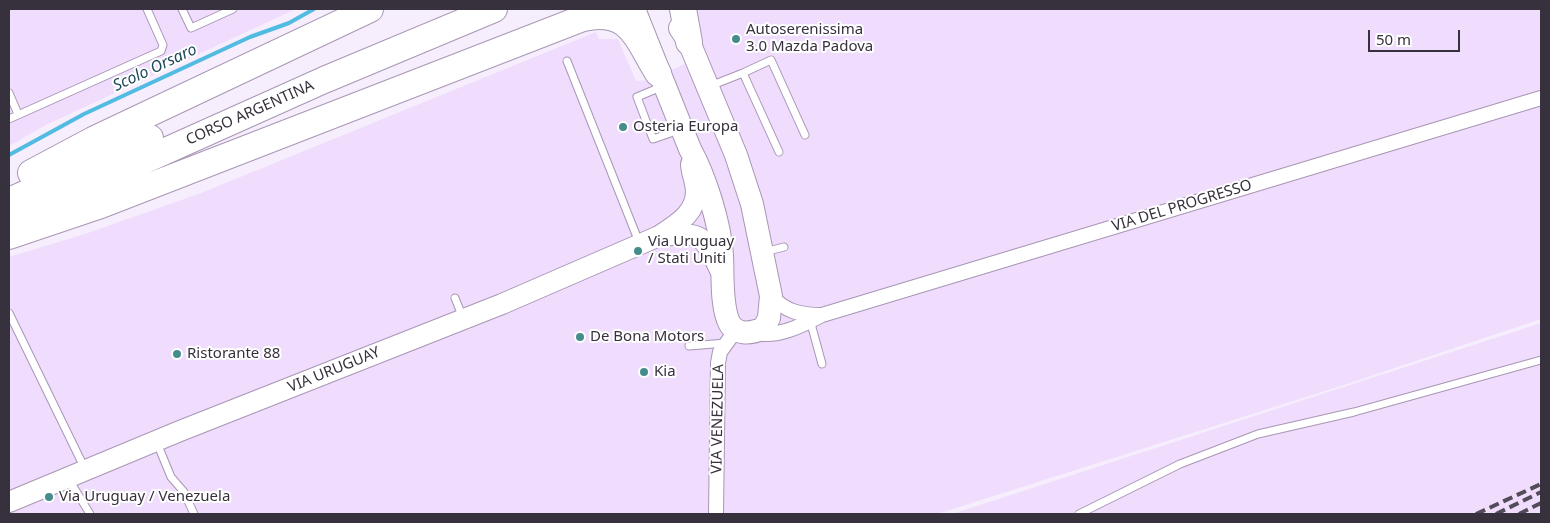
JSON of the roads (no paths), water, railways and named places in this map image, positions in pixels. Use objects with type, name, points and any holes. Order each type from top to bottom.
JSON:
[{"type":"highway","points":[[9,186],[93,140],[370,9]]},
{"type":"highway","name":"CORSO ARGENTINA","points":[[9,201],[449,9]]},
{"type":"highway","name":"CORSO ARGENTINA","points":[[9,221],[324,80],[494,9]]},
{"type":"highway","points":[[682,9],[689,42]]},
{"type":"highway","points":[[9,236],[101,205],[583,18],[605,15],[625,22],[640,40],[661,79]]},
{"type":"main road","points":[[634,9],[652,49],[661,79],[686,139],[701,169],[722,254],[721,273],[728,320],[738,335],[764,328],[769,318],[774,249],[752,204],[736,155],[689,42],[671,9]]},
{"type":"street","name":"VIA DEL PROGRESSO","points":[[738,335],[767,336],[813,317],[1541,98]]},
{"type":"street","name":"VIA URUGUAY","points":[[9,502],[76,473],[463,318],[659,236],[681,223],[694,206],[696,185],[686,139]]},
{"type":"street","name":"VIA URUGUAY","points":[[659,236],[695,235],[704,240],[710,248],[721,273]]},
{"type":"street","points":[[772,296],[788,310],[813,317]]},
{"type":"street","name":"VIA VENEZUELA","points":[[716,514],[718,363],[720,352],[738,335]]},
{"type":"lane","points":[[9,119],[161,51],[163,45],[147,9]]},
{"type":"lane","points":[[182,9],[191,28],[233,9]]},
{"type":"lane","points":[[708,87],[771,60],[805,135]]},
{"type":"lane","points":[[568,61],[640,244]]},
{"type":"lane","points":[[743,73],[779,152]]},
{"type":"lane","points":[[661,79],[636,97],[653,139],[686,139]]},
{"type":"lane","points":[[9,93],[18,114]]},
{"type":"lane","points":[[455,298],[463,318]]},
{"type":"lane","points":[[9,313],[76,473],[90,514]]},
{"type":"lane","points":[[813,317],[822,364]]},
{"type":"lane","points":[[689,346],[738,335]]},
{"type":"lane","points":[[1079,514],[1180,464],[1258,434],[1354,412],[1541,360]]},
{"type":"lane","points":[[156,441],[171,477],[184,492],[194,514]]},
{"type":"waterway","name":"Scolo Orsaro","points":[[9,155],[84,114],[250,37],[289,23],[314,9]]},
{"type":"railway","points":[[1476,514],[1541,484]]},
{"type":"railway","points":[[1496,514],[1541,492]]},
{"type":"railway","points":[[1519,514],[1541,503]]},
{"type":"place","name":"Autoserenissima 3.0 Mazda Padova","points":[[736,39]]},
{"type":"place","name":"Osteria Europa","points":[[623,127]]},
{"type":"place","name":"Via Uruguay / Stati Uniti","points":[[638,251]]},
{"type":"place","name":"De Bona Motors","points":[[580,337]]},
{"type":"place","name":"Ristorante 88","points":[[177,354]]},
{"type":"place","name":"Kia","points":[[644,372]]},
{"type":"place","name":"Via Uruguay / Venezuela","points":[[49,497]]}]
